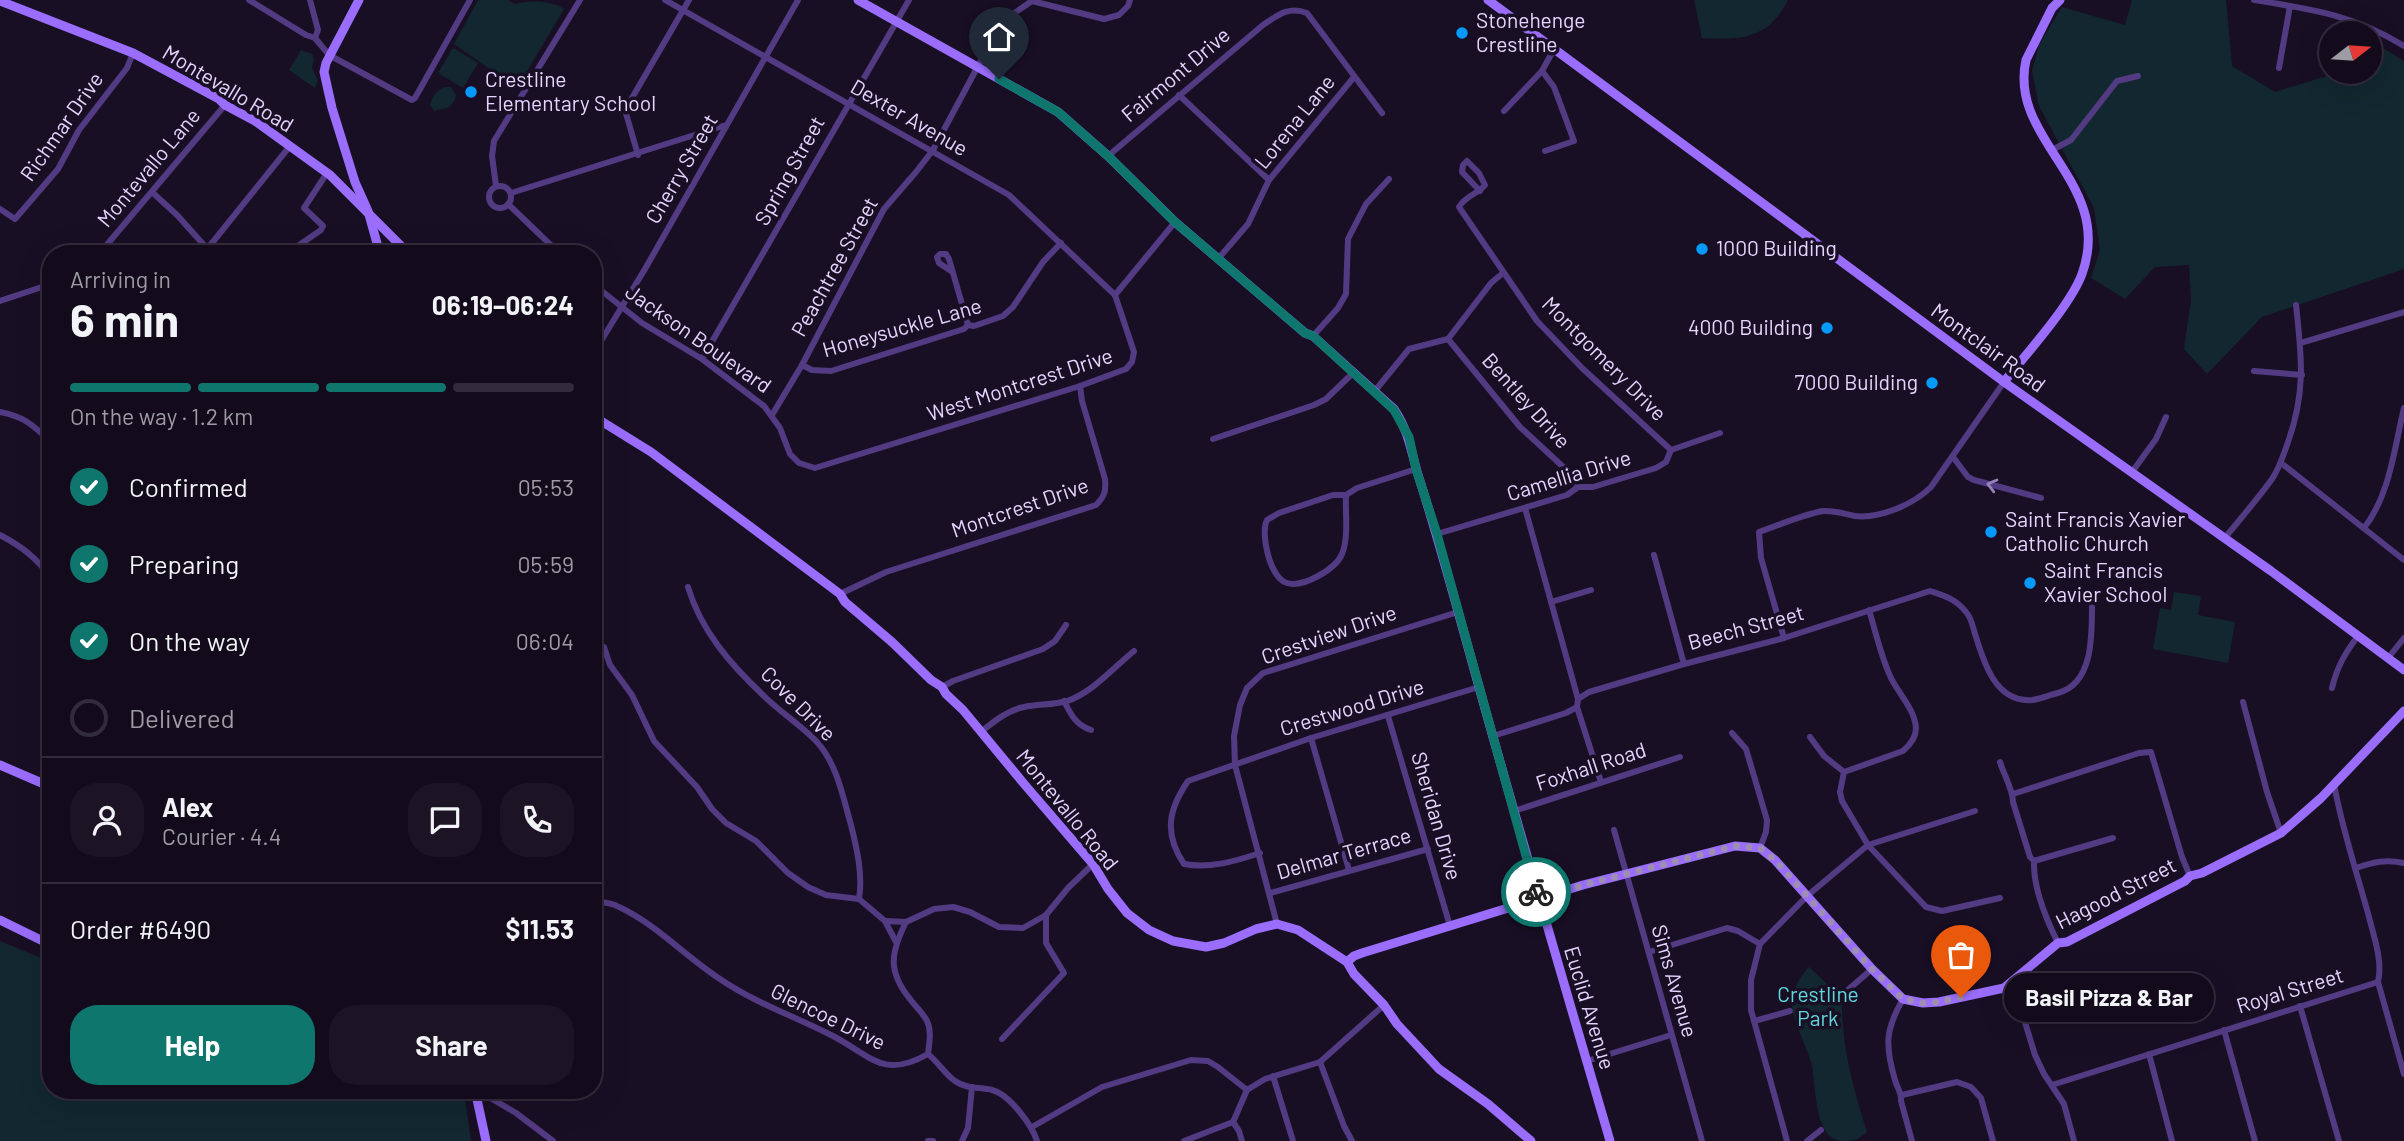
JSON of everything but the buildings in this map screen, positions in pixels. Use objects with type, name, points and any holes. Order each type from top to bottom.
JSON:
[{"type":"street","points":[[249,0],[315,38],[329,55],[412,100],[470,0]]},
{"type":"street","points":[[310,0],[318,30],[315,38]]},
{"type":"street","points":[[359,0],[329,55],[324,72],[346,155],[368,211],[377,245]]},
{"type":"street","points":[[496,186],[492,156],[494,141],[580,0]]},
{"type":"street","name":"Dexter Avenue","points":[[665,0],[1009,195],[1115,295]]},
{"type":"street","points":[[638,155],[625,110],[688,0]]},
{"type":"street","name":"Cherry Street","points":[[602,339],[798,0]]},
{"type":"street","name":"Euclid Avenue","points":[[858,0],[1058,112],[1218,260],[1305,333],[1313,336],[1394,410],[1403,422],[1437,534],[1538,900],[1611,1141]]},
{"type":"street","name":"Spring Street","points":[[702,359],[909,0]]},
{"type":"street","points":[[1032,0],[1104,19],[1119,15],[1130,0]]},
{"type":"street","name":"Peachtree Street","points":[[772,415],[802,365],[884,209],[930,151],[979,68],[992,40],[1010,16],[1032,0]]},
{"type":"street","name":"Montclair Road","points":[[1488,0],[2004,382],[2271,570],[2404,670]]},
{"type":"street","points":[[1784,638],[1761,558],[1759,532],[1819,512],[1831,510],[1867,516],[1904,507],[1920,498],[2073,291],[2086,259],[2088,230],[2080,197],[2035,125],[2028,108],[2024,69],[2052,8],[2060,0]]},
{"type":"street","points":[[2254,0],[2344,17],[2379,31],[2404,46]]},
{"type":"street","name":"Montevallo Road","points":[[0,1],[133,53],[219,99],[255,121],[328,174],[398,243]]},
{"type":"street","points":[[2279,68],[2290,6]]},
{"type":"street","name":"Fairmont Drive","points":[[1108,156],[1263,25],[1286,10],[1307,13],[1382,113]]},
{"type":"street","points":[[1504,111],[1542,71],[1554,49]]},
{"type":"street","name":"Richmar Drive","points":[[0,209],[15,219],[58,169],[79,130],[127,68],[133,53]]},
{"type":"street","points":[[1542,71],[1554,88],[1574,141],[1545,151]]},
{"type":"street","points":[[2052,150],[2071,140],[2117,80],[2138,76]]},
{"type":"street","name":"Lorena Lane","points":[[1218,260],[1248,224],[1269,180],[1354,77]]},
{"type":"street","points":[[1179,95],[1269,180]]},
{"type":"street","name":"Montevallo Lane","points":[[107,245],[225,105]]},
{"type":"street","points":[[511,193],[727,125]]},
{"type":"street","points":[[215,245],[290,146]]},
{"type":"street","points":[[298,245],[323,226],[304,208],[328,174],[337,173],[346,166],[346,155]]},
{"type":"street","points":[[1467,161],[1484,179],[1485,185],[1480,191],[1462,172],[1462,165],[1467,161]]},
{"type":"street","points":[[1313,336],[1338,308],[1346,294],[1348,239],[1366,204],[1389,179]]},
{"type":"street","points":[[508,204],[498,208],[492,204],[489,193],[496,186],[504,186],[511,193]]},
{"type":"street","name":"Montgomery Drive","points":[[1480,191],[1464,200],[1460,206],[1537,321],[1582,368],[1671,450]]},
{"type":"street","points":[[153,193],[204,245]]},
{"type":"street","points":[[508,204],[511,193]]},
{"type":"street","points":[[508,204],[551,245]]},
{"type":"street","points":[[1115,295],[1175,222]]},
{"type":"street","points":[[388,245],[398,243]]},
{"type":"street","name":"Honeysuckle Lane","points":[[802,365],[812,370],[831,371],[1003,316],[1013,307],[1043,262],[1060,243]]},
{"type":"street","points":[[951,271],[968,325]]},
{"type":"street","points":[[1374,391],[1409,349],[1448,339],[1491,283],[1503,273]]},
{"type":"street","points":[[0,301],[42,287]]},
{"type":"street","name":"Jackson Boulevard","points":[[602,292],[642,323],[702,359],[755,398],[772,415],[780,428],[786,448],[799,463]]},
{"type":"street","name":"West Montcrest Drive","points":[[799,463],[815,468],[826,466],[1119,373],[1132,362],[1134,352],[1115,295]]},
{"type":"street","points":[[2224,539],[2272,479],[2281,463],[2299,406],[2302,375],[2297,305]]},
{"type":"street","points":[[2300,343],[2404,312]]},
{"type":"street","name":"Bentley Drive","points":[[1448,339],[1520,427],[1572,475],[1578,487]]},
{"type":"street","points":[[2254,371],[2302,375]]},
{"type":"street","points":[[1213,439],[1314,405],[1326,399],[1353,373]]},
{"type":"street","name":"Montcrest Drive","points":[[840,594],[886,572],[1096,505],[1106,490],[1105,479],[1080,386]]},
{"type":"street","points":[[2364,528],[2383,498],[2404,408]]},
{"type":"street","points":[[0,412],[30,422],[42,433]]},
{"type":"street","points":[[2132,472],[2155,439],[2166,417]]},
{"type":"street","name":"Montevallo Road","points":[[602,422],[651,452],[840,594],[845,602],[942,687],[1093,864],[1127,913],[1149,930],[1174,941],[1206,947],[1278,924]]},
{"type":"street","name":"Camellia Drive","points":[[1437,534],[1567,495],[1578,487],[1593,488],[1656,468],[1666,462],[1671,450],[1720,433]]},
{"type":"street","points":[[1952,457],[1968,477],[1974,480],[2041,498]]},
{"type":"street","points":[[2281,463],[2404,560]]},
{"type":"street","points":[[1346,495],[1344,544],[1341,556],[1334,566],[1324,574],[1294,584],[1279,579],[1263,536],[1267,520],[1279,513],[1333,495],[1346,495],[1357,488],[1416,469]]},
{"type":"street","points":[[1525,508],[1578,699],[1577,707],[1601,782]]},
{"type":"street","points":[[0,535],[20,546],[42,565]]},
{"type":"street","points":[[1654,555],[1684,664]]},
{"type":"street","name":"Cove Drive","points":[[688,587],[696,611],[713,640],[764,697],[818,743],[837,774],[855,840],[860,875],[859,899]]},
{"type":"street","points":[[1551,602],[1591,590]]},
{"type":"street","name":"Beech Street","points":[[1578,699],[1590,692],[1784,638],[1930,592],[1952,598],[1969,614],[1987,671],[1993,680],[2010,695],[2029,700],[2070,690],[2079,681],[2088,659],[2092,606]]},
{"type":"street","points":[[1844,772],[1903,751],[1915,735],[1913,716],[1892,679],[1869,610]]},
{"type":"street","name":"Crestview Drive","points":[[1278,924],[1235,765],[1234,736],[1238,712],[1247,688],[1263,673],[1458,612]]},
{"type":"street","points":[[942,687],[1043,649],[1055,641],[1066,625]]},
{"type":"street","points":[[2332,688],[2337,668],[2358,636]]},
{"type":"street","points":[[2388,658],[2404,638]]},
{"type":"street","points":[[604,647],[610,664],[632,695],[654,741],[697,787],[712,809],[726,823],[756,841],[788,873],[808,887],[842,898],[859,899],[884,921],[896,942]]},
{"type":"street","points":[[981,732],[1001,717],[1022,707],[1064,701],[1082,694],[1134,651]]},
{"type":"street","name":"Crestwood Drive","points":[[1260,853],[1234,862],[1198,867],[1184,864],[1175,850],[1170,820],[1178,796],[1188,782],[1311,738],[1479,687]]},
{"type":"street","points":[[1064,701],[1081,727],[1091,730]]},
{"type":"street","points":[[2243,702],[2281,833]]},
{"type":"street","points":[[1493,736],[1577,707]]},
{"type":"street","name":"Hagood Street","points":[[1903,999],[1923,1003],[1939,1002],[2004,988],[2058,943],[2067,942],[2190,876],[2202,873],[2281,833],[2321,798],[2404,711]]},
{"type":"street","name":"Sheridan Drive","points":[[1388,716],[1450,926]]},
{"type":"street","points":[[1732,733],[1746,748],[1767,820],[1760,848]]},
{"type":"street","points":[[1810,737],[1824,756],[1844,772]]},
{"type":"street","points":[[1311,738],[1349,870]]},
{"type":"street","points":[[2013,794],[2139,753],[2151,752],[2190,876]]},
{"type":"street","name":"Foxhall Road","points":[[1514,811],[1680,757]]},
{"type":"street","points":[[2000,762],[2013,794],[2013,802],[2034,861],[2034,871],[2049,923],[2058,943]]},
{"type":"street","points":[[0,765],[42,782]]},
{"type":"street","points":[[1844,772],[1840,792],[1842,801],[1859,831],[1868,845],[1931,910],[1942,911],[2000,898]]},
{"type":"street","points":[[2334,784],[2339,815],[2375,943],[2380,974],[2378,982],[2404,1074]]},
{"type":"street","points":[[1787,1141],[1751,1010],[1751,981],[1760,944],[1807,897],[1868,845],[1975,811]]},
{"type":"street","name":"Sims Avenue","points":[[1614,830],[1702,1141]]},
{"type":"street","points":[[2034,861],[2113,838]]},
{"type":"street","points":[[1348,962],[1354,956],[1583,885],[1735,846],[1760,848],[1775,860],[1872,969],[1903,999],[1893,1017],[1887,1044],[1912,1141]]},
{"type":"street","name":"Delmar Terrace","points":[[1270,893],[1428,849]]},
{"type":"street","points":[[2356,868],[2378,860],[2404,863]]},
{"type":"street","points":[[884,921],[905,922],[934,909],[953,907],[970,912],[999,927],[1023,928],[1046,915],[1068,888],[1093,864]]},
{"type":"street","name":"Glencoe Drive","points":[[602,903],[618,906],[637,917],[719,979],[753,1000],[832,1035],[877,1062],[901,1067],[928,1054]]},
{"type":"street","points":[[1002,1040],[1064,973],[1046,943],[1046,915]]},
{"type":"street","points":[[0,920],[42,941]]},
{"type":"street","points":[[905,922],[896,942],[893,968],[901,989],[927,1021],[930,1031],[928,1054],[955,1081],[1003,1095],[1032,1127],[1037,1141]]},
{"type":"street","points":[[1278,924],[1298,930],[1348,962],[1354,974],[1439,1069],[1488,1104],[1531,1141]]},
{"type":"street","points":[[1649,952],[1727,928],[1760,944]]},
{"type":"street","points":[[1842,995],[1872,969]]},
{"type":"street","points":[[2018,978],[2017,996],[2035,1055],[2064,1104],[2074,1141]]},
{"type":"street","name":"Royal Street","points":[[2052,1085],[2378,982]]},
{"type":"street","points":[[1184,1141],[1233,1122],[1247,1090],[1273,1076],[1320,1062],[1384,1005]]},
{"type":"street","points":[[2300,1006],[2339,1141]]},
{"type":"street","points":[[1754,1021],[1790,1011]]},
{"type":"street","points":[[2224,1030],[2255,1141]]},
{"type":"street","points":[[1587,1061],[1671,1035]]},
{"type":"street","points":[[2149,1054],[2172,1141]]},
{"type":"street","points":[[1032,1127],[1102,1087],[1191,1060],[1208,1061],[1247,1090]]},
{"type":"street","points":[[1320,1062],[1352,1141]]},
{"type":"street","points":[[1273,1076],[1293,1141]]},
{"type":"street","points":[[1902,1095],[1957,1082],[1971,1087],[1981,1098],[1993,1141]]},
{"type":"street","points":[[962,1141],[968,1128],[972,1087]]},
{"type":"street","points":[[478,1099],[486,1141]]},
{"type":"street","points":[[492,1099],[516,1113],[553,1141]]},
{"type":"street","points":[[1233,1122],[1242,1141]]},
{"type":"street","points":[[1807,1141],[1821,1130]]},
{"type":"green space","points":[[478,0],[508,0],[515,4],[540,2],[564,9],[517,88],[454,44]]},
{"type":"green space","points":[[1694,0],[1788,0],[1772,23],[1763,30],[1742,37],[1716,39],[1702,38]]},
{"type":"green space","points":[[2132,0],[2226,0],[2232,66],[2275,92],[2319,78],[2319,84],[2382,84],[2382,47],[2404,61],[2404,269],[2262,317],[2207,374],[2184,349],[2191,300],[2189,265],[2155,267],[2125,299],[2091,278],[2100,250],[2094,208],[2039,106],[2032,71],[2039,45],[2062,7],[2125,25]]},
{"type":"green space","points":[[453,48],[478,63],[463,88],[438,73]]},
{"type":"green space","points":[[301,50],[312,54],[314,59],[312,68],[318,80],[315,88],[289,70]]},
{"type":"green space","points":[[445,87],[451,87],[456,95],[455,100],[449,107],[434,111],[430,105],[432,99]]},
{"type":"green space","points":[[2174,592],[2201,596],[2198,615],[2235,622],[2228,663],[2153,649],[2160,608],[2171,610]]},
{"type":"green space","points":[[0,941],[42,958],[42,1099],[465,1099],[471,1141],[0,1141]]},
{"type":"green space","name":"Crestline Park","points":[[1809,967],[1842,998],[1846,1049],[1867,1132],[1853,1140],[1833,1138],[1821,1121],[1811,1062],[1794,1017],[1793,995],[1802,975]]},
{"type":"way so far","points":[[1536,892],[1538,900],[1583,885],[1735,846],[1760,848],[1775,860],[1872,969],[1903,999],[1923,1003],[1961,997]]},
{"type":"place","name":"Stonehenge Crestline","points":[[1462,33]]},
{"type":"place","name":"Crestline Elementary School","points":[[471,92]]},
{"type":"place","name":"1000 Building","points":[[1702,249]]},
{"type":"place","name":"4000 Building","points":[[1827,328]]},
{"type":"place","name":"7000 Building","points":[[1932,383]]},
{"type":"place","name":"Saint Francis Xavier Catholic Church","points":[[1991,532]]},
{"type":"place","name":"Saint Francis Xavier School","points":[[2030,583]]},
{"type":"place","name":"Basil Pizza & Bar","points":[[1961,997]]},
{"type":"route","points":[[999,79],[1058,112],[1218,260],[1305,333],[1313,336],[1394,410],[1403,422],[1437,534],[1536,892]]}]
